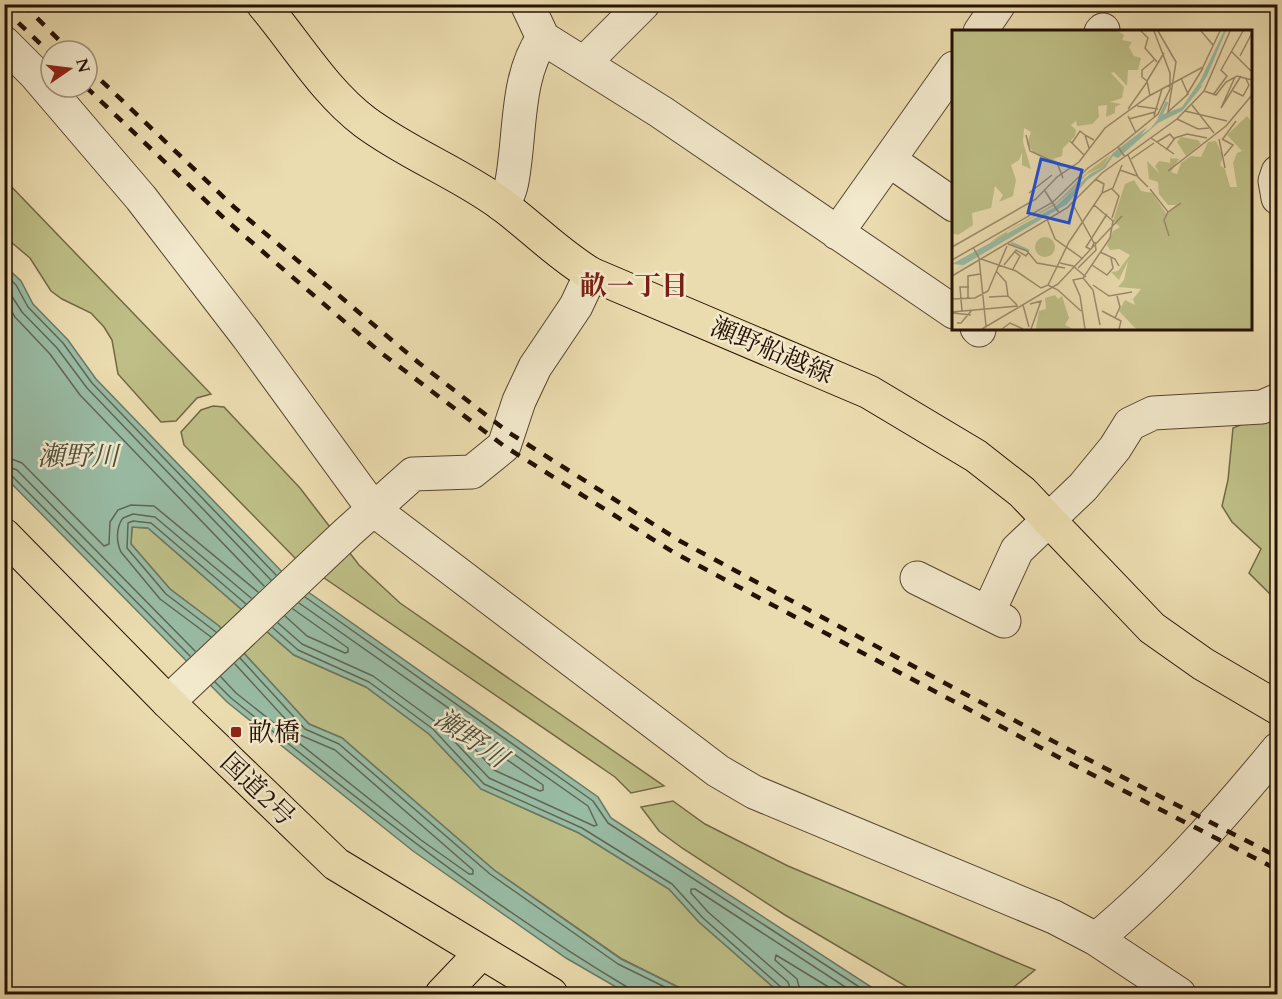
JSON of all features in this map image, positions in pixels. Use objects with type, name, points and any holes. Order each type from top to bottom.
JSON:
[{"type":"main road","name":"瀬野船越線","points":[[263,4],[314,69],[363,121],[502,205],[573,263],[591,274],[869,392],[998,471],[1152,628],[1203,664],[1278,708]]},
{"type":"main road","name":"国道2号","points":[[4,535],[168,702],[336,864],[480,954],[551,994]]},
{"type":"main road","points":[[442,994],[480,954]]},
{"type":"street","points":[[527,4],[543,38],[585,62],[952,312]]},
{"type":"street","points":[[585,62],[643,4]]},
{"type":"street","points":[[981,30],[999,4]]},
{"type":"street","points":[[502,205],[508,197],[512,177],[524,88],[532,54],[543,38]]},
{"type":"street","points":[[4,43],[35,74],[141,198],[374,510],[718,771],[754,792],[1054,917],[1096,939],[1179,994]]},
{"type":"street","points":[[837,233],[952,71]]},
{"type":"street","points":[[889,160],[952,205]]},
{"type":"street","points":[[1278,172],[1275,181],[1278,198]]},
{"type":"street","points":[[168,702],[348,532],[413,474],[472,472],[504,446],[519,401],[535,367],[576,306],[591,274]]},
{"type":"street","points":[[917,578],[996,617],[1017,550],[1083,487],[1115,448],[1130,424],[1141,416],[1153,412],[1263,407],[1278,400]]},
{"type":"street","points":[[1096,939],[1125,916],[1207,833],[1278,749]]},
{"type":"shaded area","points":[[5,180],[211,394],[197,398],[176,421],[161,422],[118,374],[112,340],[104,327],[91,313],[51,291],[30,258],[5,237]]},
{"type":"shaded area","points":[[213,406],[224,407],[300,488],[359,565],[400,603],[664,786],[631,793],[615,777],[295,558],[184,445],[181,432],[201,410]]},
{"type":"shaded area","points":[[1277,414],[1277,601],[1249,573],[1261,549],[1232,522],[1222,506],[1228,480],[1233,428],[1260,417]]},
{"type":"shaded area","points":[[132,527],[148,528],[294,655],[366,687],[429,734],[481,789],[579,833],[669,889],[699,922],[781,994],[692,994],[622,959],[494,870],[342,738],[309,724],[219,626],[170,589],[131,544]]},
{"type":"shaded area","points":[[673,801],[705,824],[788,866],[1035,970],[1005,994],[919,994],[785,915],[682,848],[659,831],[641,807]]},
{"type":"water","name":"瀬野川","points":[[4,265],[21,281],[33,304],[68,340],[96,379],[287,577],[598,797],[611,818],[882,994],[781,994],[699,922],[669,889],[579,833],[481,789],[429,734],[366,687],[294,655],[148,528],[132,527],[131,544],[170,589],[219,626],[309,724],[342,738],[494,870],[621,959],[692,994],[628,994],[566,958],[413,851],[227,702],[5,477]]},
{"type":"railway","points":[[23,4],[58,39]]},
{"type":"railway","points":[[4,9],[39,43]]},
{"type":"railway","points":[[99,78],[234,207],[419,363],[508,432],[680,541],[1066,748],[1278,857]]},
{"type":"railway","points":[[99,99],[227,221],[380,352],[504,446],[673,552],[1062,759],[1278,870]]},
{"type":"place","name":"畝橋","points":[[236,732]]},
{"type":"district","name":"畝一丁目","points":[[634,286]]}]
